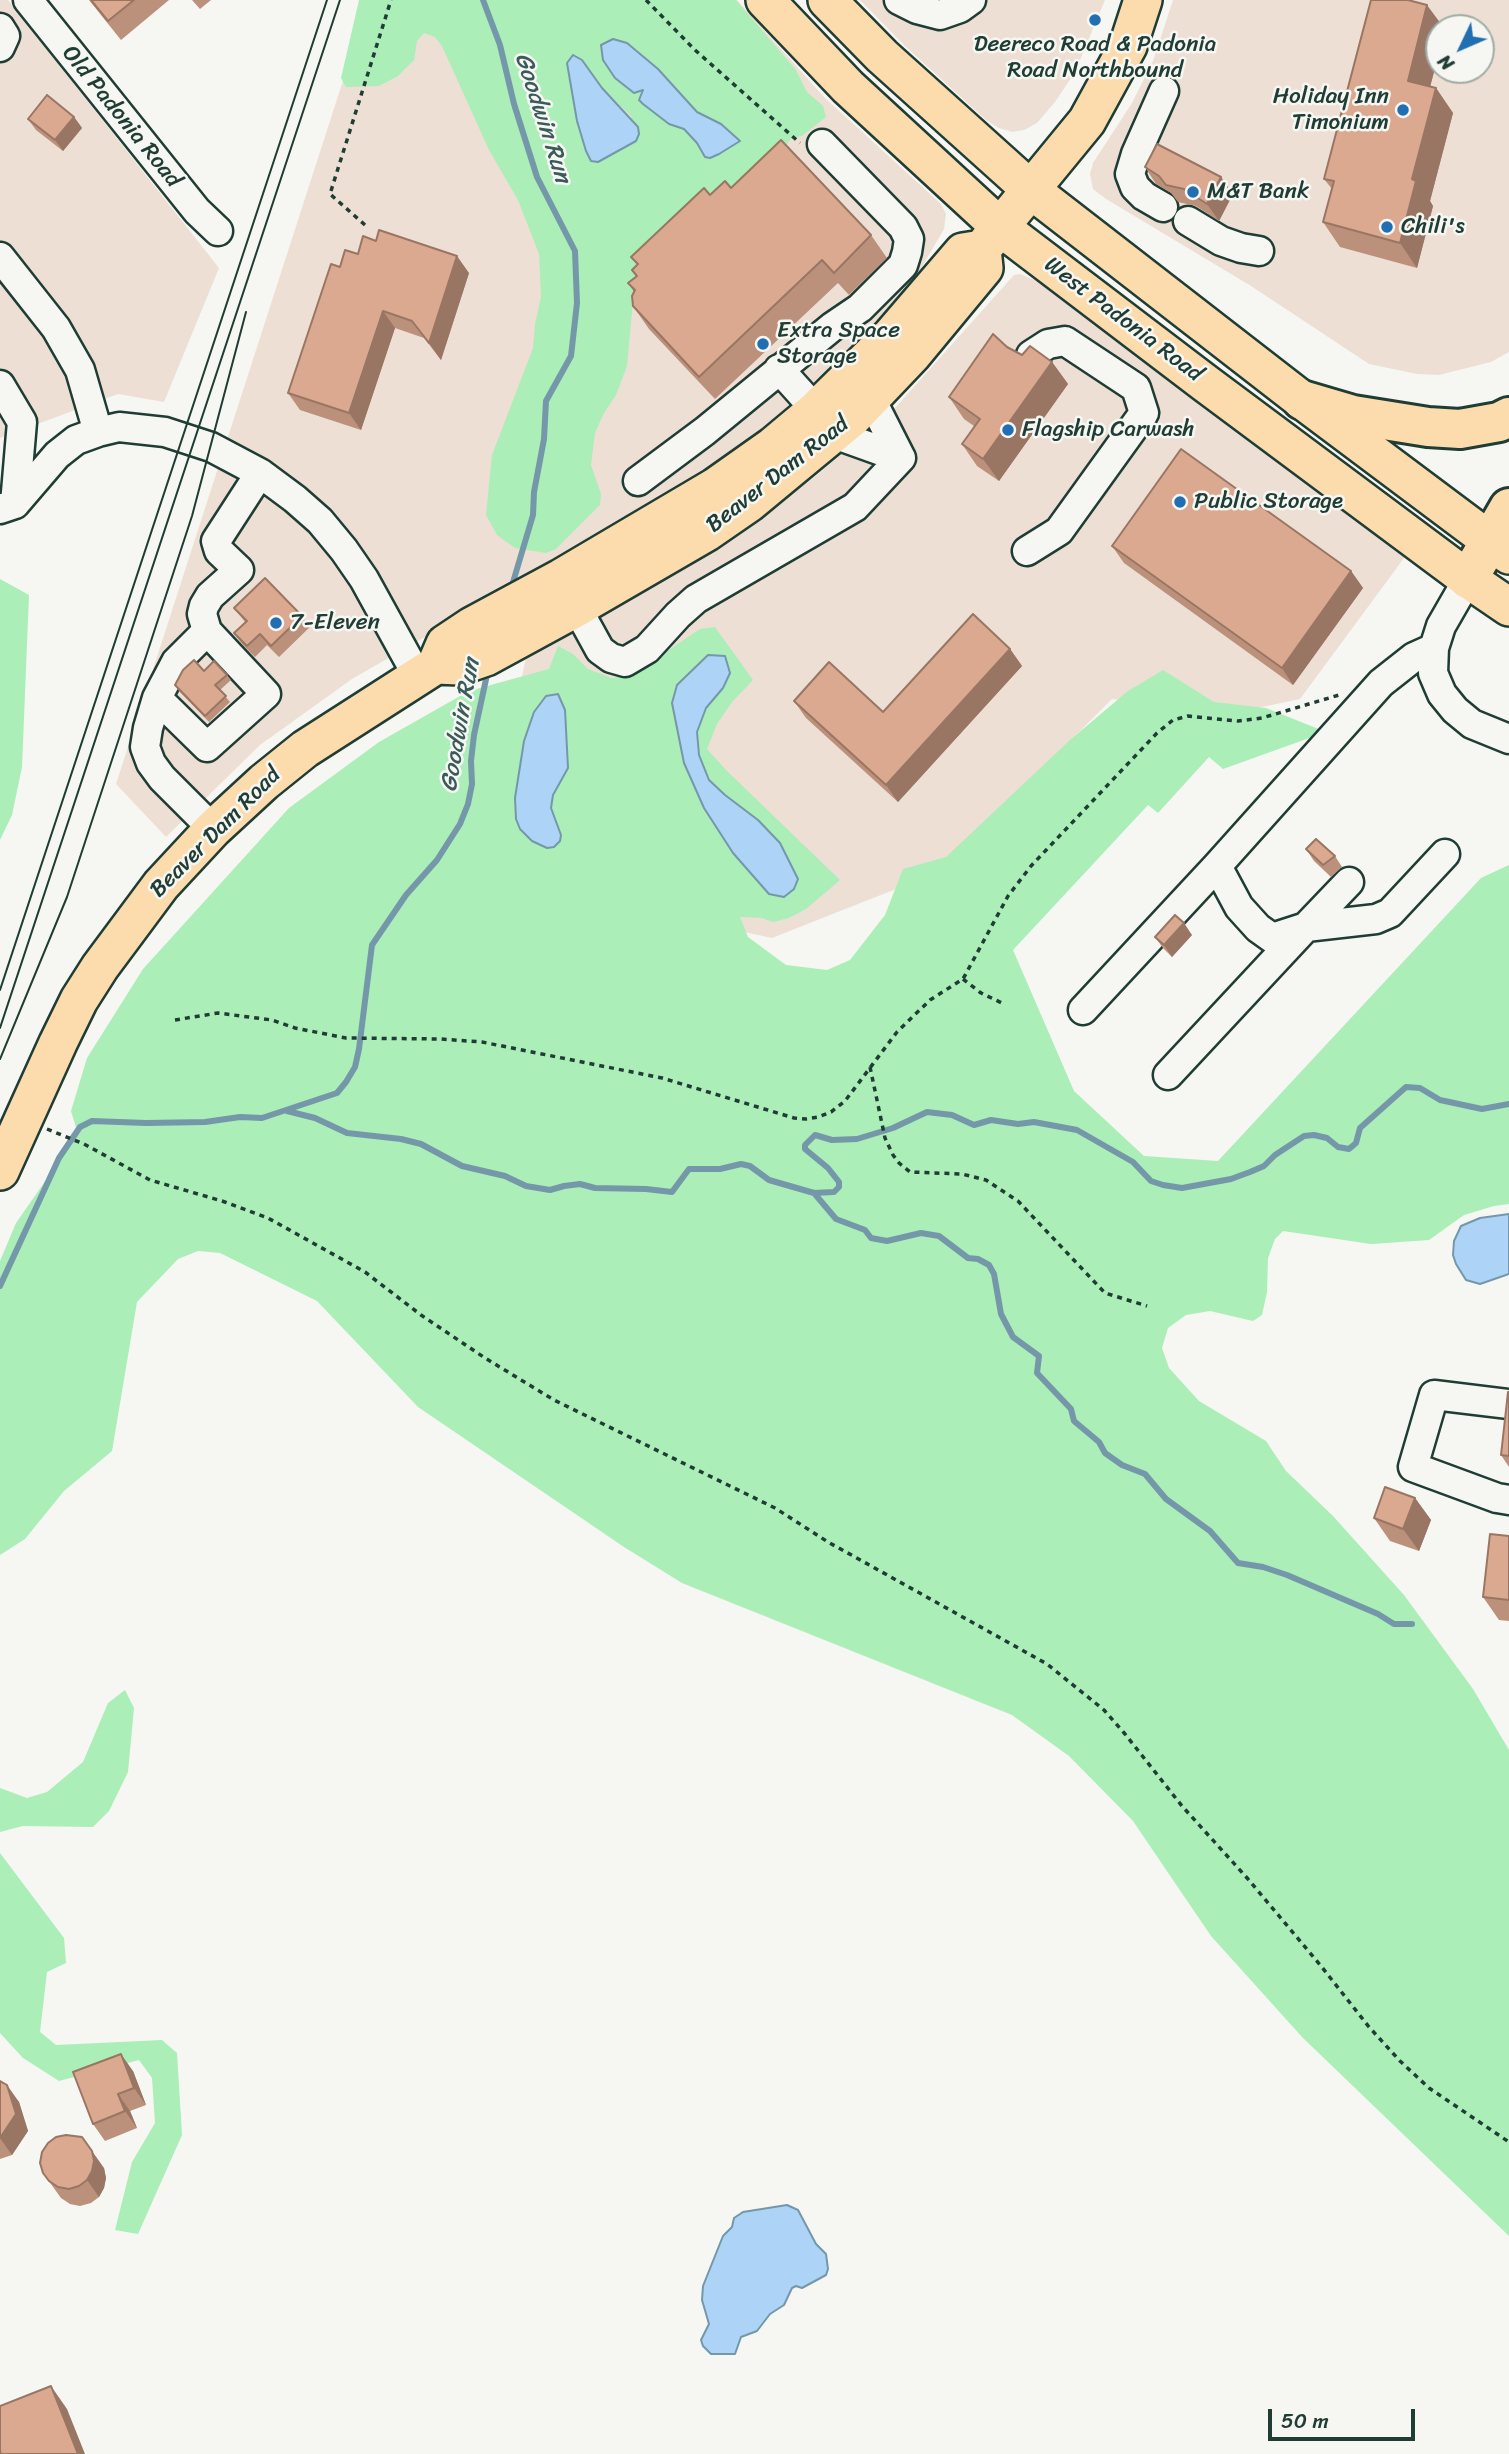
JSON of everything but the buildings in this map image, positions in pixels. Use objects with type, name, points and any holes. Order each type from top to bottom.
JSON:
[{"type":"highway","points":[[1302,400],[1353,415],[1428,427],[1460,429],[1499,422],[1509,417]]},
{"type":"highway","points":[[1468,579],[1499,548],[1509,508]]},
{"type":"main road","name":"West Padonia Road","points":[[765,0],[991,238],[1509,607]]},
{"type":"main road","name":"West Padonia Road","points":[[827,0],[882,56],[1031,190],[1302,400],[1499,548]]},
{"type":"main road","name":"Beaver Dam Road","points":[[825,422],[891,337],[963,252],[991,238],[1087,121],[1128,46],[1143,0]]},
{"type":"main road","points":[[991,238],[1054,235],[1340,453],[1446,522],[1499,548]]},
{"type":"main road","name":"Beaver Dam Road","points":[[438,669],[445,644],[472,626],[559,591],[773,446],[871,399],[912,355],[984,268],[991,238]]},
{"type":"main road","name":"Beaver Dam Road","points":[[0,1171],[79,1000],[161,885],[214,829],[264,782],[327,732],[438,669],[486,657],[529,634],[559,591]]},
{"type":"street","name":"Old Padonia Road","points":[[28,0],[197,211],[218,231]]},
{"type":"street","points":[[899,0],[917,9],[940,15],[960,8],[971,0]]},
{"type":"street","points":[[0,28],[5,36],[0,47]]},
{"type":"street","points":[[1163,207],[1135,187],[1130,174],[1164,91]]},
{"type":"street","points":[[638,481],[860,308],[903,265],[909,239],[903,227],[822,144]]},
{"type":"street","points":[[1188,221],[1221,241],[1259,251]]},
{"type":"street","points":[[0,257],[56,328],[80,370],[98,432]]},
{"type":"street","points":[[1027,551],[1059,531],[1144,412],[1136,388],[1065,341],[1048,344],[1031,355]]},
{"type":"street","points":[[779,369],[825,422],[901,458]]},
{"type":"street","points":[[0,386],[22,422],[7,507]]},
{"type":"street","points":[[871,399],[901,458]]},
{"type":"street","points":[[7,507],[57,454],[76,440],[98,432],[119,427],[165,432],[211,447],[260,473],[320,521],[344,550],[371,591],[438,669]]},
{"type":"street","points":[[559,591],[600,650],[611,658],[625,662],[647,649],[696,599],[855,507],[901,458]]},
{"type":"street","points":[[157,698],[207,747],[266,694],[206,631],[202,614],[209,596],[239,570],[219,551],[216,541],[260,473]]},
{"type":"street","points":[[1468,579],[1441,626],[1434,648],[1433,673],[1441,694],[1455,710],[1472,724],[1509,739]]},
{"type":"street","points":[[206,631],[176,662],[157,698],[145,747],[162,778],[214,829]]},
{"type":"street","points":[[1083,1010],[1381,683],[1414,657],[1434,648]]},
{"type":"street","points":[[1217,866],[1239,907],[1258,928],[1272,938],[1306,927],[1377,919],[1390,913],[1445,854]]},
{"type":"street","points":[[1168,1075],[1349,882]]},
{"type":"street","points":[[1509,1404],[1434,1395],[1413,1467],[1509,1500]]},
{"type":"path","points":[[365,225],[330,194],[391,0]]},
{"type":"path","points":[[646,0],[695,50],[803,145],[822,144]]},
{"type":"path","points":[[175,1020],[218,1013],[272,1020],[295,1028],[346,1038],[461,1040],[510,1047],[662,1078],[769,1112],[806,1119],[831,1112],[845,1101],[897,1032],[930,1000],[963,979],[1008,896],[1031,866],[1157,733],[1173,720],[1188,716],[1238,721],[1262,719],[1309,702],[1381,683]]},
{"type":"path","points":[[963,979],[981,993],[1004,1004]]},
{"type":"path","points":[[870,1067],[885,1138],[893,1155],[911,1172],[975,1176],[1000,1188],[1018,1201],[1105,1293],[1147,1306]]},
{"type":"path","points":[[51,1131],[84,1144],[150,1180],[268,1218],[365,1272],[421,1315],[554,1400],[775,1508],[828,1542],[1047,1664],[1074,1684],[1111,1718],[1182,1806],[1400,2061],[1429,2088],[1509,2142]]},
{"type":"shaded area","points":[[0,0],[8,0],[219,268],[164,402],[118,394],[0,438]]},
{"type":"shaded area","points":[[369,0],[737,0],[825,98],[941,204],[946,214],[944,229],[908,291],[880,325],[775,424],[681,490],[352,679],[260,745],[166,837],[116,784]]},
{"type":"shaded area","points":[[860,0],[1105,0],[1075,72],[1055,102],[1037,123],[1024,130],[1012,132],[986,120],[905,46]]},
{"type":"shaded area","points":[[1173,0],[1509,0],[1509,352],[1491,362],[1439,375],[1417,374],[1369,364],[1251,286],[1106,199],[1093,189],[1090,174],[1093,163],[1132,103],[1153,61]]},
{"type":"shaded area","points":[[1020,274],[1037,281],[1407,554],[1300,699],[1233,713],[1112,699],[939,872],[772,938],[476,874],[527,654],[762,516],[817,475],[895,408],[1014,275]]},
{"type":"green space","points":[[359,0],[736,0],[796,70],[807,92],[823,106],[826,117],[802,136],[791,138],[756,190],[634,290],[627,366],[616,395],[595,433],[591,465],[601,494],[600,505],[556,549],[546,553],[515,548],[497,535],[486,515],[492,455],[533,348],[541,297],[539,254],[518,200],[489,150],[442,46],[435,37],[424,33],[417,41],[414,60],[398,76],[379,86],[346,87],[341,78]],"holes":[[[582,60],[602,88],[632,117],[586,151],[577,120],[567,63]],[[658,69],[697,112],[721,124],[739,139],[701,152],[697,143],[684,129],[669,124],[642,90]]]},
{"type":"green space","points":[[0,579],[29,595],[22,767],[12,815],[0,840]]},
{"type":"green space","points":[[715,627],[753,680],[732,702],[717,724],[707,749],[840,880],[806,909],[789,918],[773,922],[762,918],[740,917],[748,937],[786,965],[827,970],[850,960],[885,915],[903,869],[946,857],[1070,740],[1128,691],[1163,670],[1214,702],[1266,708],[1326,732],[1223,769],[1209,757],[1158,813],[1148,805],[1013,950],[1074,1091],[1144,1156],[1218,1161],[1481,878],[1509,865],[1509,1204],[1464,1215],[1429,1240],[1371,1244],[1283,1231],[1275,1239],[1268,1258],[1267,1292],[1262,1315],[1253,1321],[1210,1311],[1186,1315],[1168,1328],[1162,1348],[1169,1368],[1199,1401],[1266,1441],[1286,1471],[1333,1516],[1404,1595],[1473,1689],[1509,1750],[1509,2236],[1303,2038],[1211,1936],[1133,1821],[1069,1756],[1012,1715],[682,1583],[624,1547],[418,1407],[317,1301],[220,1253],[198,1251],[178,1259],[137,1302],[112,1451],[64,1491],[25,1539],[0,1555],[0,1261],[16,1223],[78,1134],[71,1111],[87,1058],[143,969],[289,808],[379,742],[469,691],[549,669],[558,646],[573,654],[588,669],[612,678],[631,675],[700,629]],"holes":[[[565,710],[568,767],[553,795],[551,808],[561,835],[521,765],[524,741]]]},
{"type":"green space","points":[[125,1690],[134,1708],[128,1772],[109,1811],[93,1827],[23,1826],[0,1832],[0,1788],[27,1798],[47,1792],[83,1762],[108,1703]]},
{"type":"green space","points":[[0,1853],[64,1938],[66,1963],[47,1972],[40,2032],[56,2045],[162,2040],[177,2053],[182,2135],[138,2234],[115,2230],[132,2162],[155,2123],[152,2078],[139,2060],[59,2081],[23,2058],[0,2033]]},
{"type":"water","points":[[613,39],[627,43],[658,69],[697,112],[721,124],[740,141],[719,154],[705,157],[684,129],[669,124],[639,100],[643,90],[634,93],[615,78],[603,60],[601,45]]},
{"type":"water","points":[[573,55],[582,60],[602,88],[638,127],[636,141],[598,162],[591,161],[577,121],[567,63]]},
{"type":"water","points":[[708,655],[725,656],[730,673],[723,688],[706,708],[697,732],[699,755],[709,780],[758,820],[780,843],[798,879],[794,889],[784,897],[769,894],[733,853],[704,808],[684,763],[672,703],[677,685]]},
{"type":"water","points":[[558,694],[565,710],[568,768],[553,795],[551,808],[561,835],[560,841],[554,847],[547,848],[532,841],[520,829],[516,819],[515,798],[524,741],[534,712],[546,696]]},
{"type":"water","points":[[1509,1214],[1509,1274],[1480,1284],[1466,1280],[1453,1255],[1454,1241],[1461,1226],[1480,1218]]},
{"type":"water","points":[[787,2205],[798,2210],[816,2244],[826,2254],[826,2275],[802,2288],[792,2288],[784,2305],[770,2314],[757,2331],[741,2337],[735,2354],[711,2354],[701,2340],[709,2324],[702,2300],[703,2286],[723,2236],[732,2227],[734,2218],[743,2212]]},
{"type":"waterway","name":"Goodwin Run","points":[[483,0],[500,45],[514,104],[537,177],[575,251],[577,303],[571,356],[546,401],[544,439],[534,492],[533,515],[511,589]]},
{"type":"waterway","name":"Goodwin Run","points":[[0,1286],[59,1158],[80,1127],[92,1121],[205,1122],[240,1117],[262,1118],[337,1093],[346,1082],[355,1067],[359,1049],[372,945],[406,895],[437,860],[460,824],[468,804],[472,784],[474,735],[488,670]]},
{"type":"waterway","points":[[287,1111],[315,1118],[347,1133],[421,1144],[462,1166],[505,1176],[526,1186],[550,1190],[580,1184],[595,1188],[672,1192],[689,1169],[720,1169],[741,1164],[750,1166],[769,1180],[814,1193],[834,1192],[839,1187],[839,1182],[828,1168],[805,1149],[805,1145],[815,1135],[832,1140],[857,1139],[893,1128],[927,1112],[952,1115],[974,1125],[991,1120],[1018,1124],[1034,1122],[1077,1130],[1133,1162],[1151,1181],[1182,1188],[1231,1179],[1250,1172],[1264,1166],[1275,1155],[1304,1136],[1327,1138],[1338,1147],[1349,1149],[1356,1143],[1360,1128],[1406,1087],[1420,1088],[1440,1100],[1482,1109],[1509,1104]]},
{"type":"waterway","points":[[814,1193],[836,1219],[865,1230],[871,1238],[887,1241],[921,1233],[939,1236],[968,1258],[978,1259],[989,1265],[994,1274],[1001,1314],[1013,1337],[1039,1356],[1037,1373],[1071,1409],[1074,1421],[1099,1442],[1105,1453],[1122,1465],[1145,1474],[1166,1499],[1210,1531],[1238,1563],[1287,1575],[1378,1614],[1394,1624],[1412,1624]]},
{"type":"tram line","points":[[0,990],[327,0]]},
{"type":"tram line","points":[[0,1028],[340,0]]},
{"type":"tram line","points":[[0,1059],[67,897],[192,516],[246,312]]},
{"type":"place","name":"Deereco Road & Padonia Road Northbound","points":[[1095,20]]},
{"type":"place","name":"Holiday Inn Timonium","points":[[1403,110]]},
{"type":"place","name":"M&T Bank","points":[[1193,192]]},
{"type":"place","name":"Chili's","points":[[1387,227]]},
{"type":"place","name":"Extra Space Storage","points":[[763,344]]},
{"type":"place","name":"Flagship Carwash","points":[[1008,430]]},
{"type":"place","name":"Public Storage","points":[[1180,502]]},
{"type":"place","name":"7-Eleven","points":[[276,623]]}]
